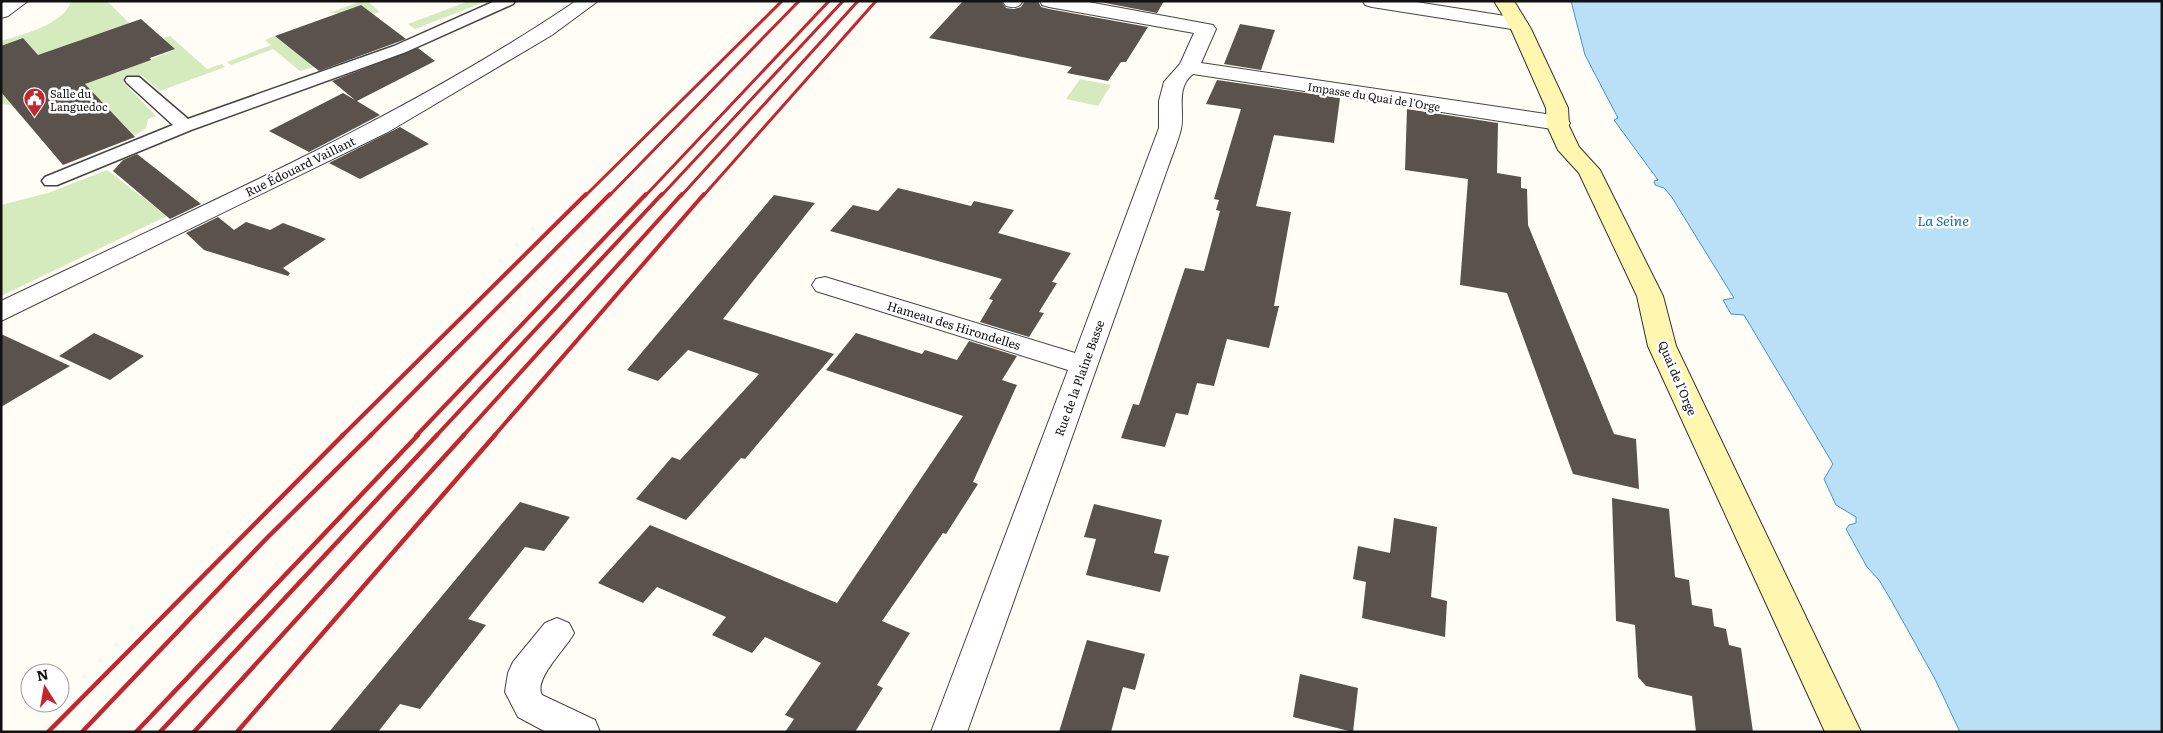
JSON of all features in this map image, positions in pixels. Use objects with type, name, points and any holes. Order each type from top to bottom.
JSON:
[{"type":"main road","name":"Quai de l'Orge","points":[[1503,1],[1511,10],[1558,108],[1558,126],[1569,150],[1589,170],[1650,296],[1662,346],[1843,732]]},
{"type":"street","points":[[1,12],[19,1]]},
{"type":"street","name":"Rue Édouard Vaillant","points":[[1,312],[380,127],[545,31],[588,1]]},
{"type":"street","name":"Rue de la Plaine Basse","points":[[949,732],[1170,128],[1170,101],[1174,82],[1181,73],[1190,67],[1206,29],[1049,1]]},
{"type":"street","points":[[1372,1],[1518,24]]},
{"type":"street","name":"Impasse du Quai de l'Orge","points":[[1190,67],[1559,123]]},
{"type":"street","name":"Hameau des Hirondelles","points":[[825,285],[1084,365]]},
{"type":"street","points":[[557,633],[525,673],[522,692],[530,706],[582,732]]},
{"type":"lane","points":[[51,181],[185,126],[400,49],[508,1]]},
{"type":"lane","points":[[133,80],[185,126]]},
{"type":"green space","points":[[71,1],[107,1],[131,25],[80,40],[40,57],[23,38],[1,46],[1,41],[30,32],[51,22],[67,9]]},
{"type":"green space","points":[[361,1],[367,1],[380,12],[373,14],[329,13]]},
{"type":"green space","points":[[469,1],[487,1],[415,29],[408,24]]},
{"type":"green space","points":[[170,36],[207,69],[222,64],[225,67],[160,91],[141,75],[123,82],[156,116],[148,119],[146,128],[134,136],[17,111],[12,105],[1,104],[1,72],[117,73],[174,50],[163,38]]},
{"type":"green space","points":[[275,36],[315,67],[300,71],[273,49],[231,65],[227,62],[271,45],[265,40]]},
{"type":"green space","points":[[1080,79],[1111,85],[1098,106],[1066,99]]},
{"type":"green space","points":[[107,170],[167,216],[1,296],[1,205],[48,193]]},
{"type":"water","name":"La Seine","points":[[1571,1],[2162,1],[2162,732],[1960,732],[1935,679],[1891,600],[1879,580],[1867,567],[1846,529],[1849,525],[1856,523],[1856,517],[1836,505],[1824,479],[1833,464],[1744,315],[1731,314],[1723,300],[1734,298],[1671,196],[1664,188],[1655,185],[1654,181],[1658,180],[1614,120],[1618,118],[1585,55]]},
{"type":"building","points":[[963,1],[1001,1],[1006,8],[1014,9],[1021,7],[1025,1],[1038,1],[1041,7],[1049,9],[1148,27],[1126,62],[1121,62],[1108,81],[1067,73],[1072,67],[929,38]]},
{"type":"building","points":[[1095,1],[1164,1],[1157,13]]},
{"type":"building","points":[[361,5],[406,39],[319,71],[275,36]]},
{"type":"building","points":[[141,19],[175,49],[150,58],[151,60],[85,84],[135,137],[63,165],[1,92],[1,46],[23,38],[38,55]]},
{"type":"building","points":[[1240,24],[1275,30],[1261,70],[1224,64]]},
{"type":"building","points":[[418,48],[435,61],[357,101],[380,115],[309,152],[269,131],[343,93],[355,100],[332,81]]},
{"type":"building","points":[[1217,80],[1340,98],[1334,143],[1274,135],[1256,206],[1291,212],[1274,306],[1279,306],[1269,348],[1227,339],[1214,386],[1197,383],[1188,415],[1176,413],[1165,447],[1121,438],[1133,404],[1139,405],[1185,268],[1204,271],[1220,211],[1216,210],[1219,200],[1214,199],[1241,109],[1206,104]]},
{"type":"building","points":[[1407,109],[1498,123],[1497,173],[1521,177],[1521,188],[1527,189],[1528,225],[1614,434],[1636,439],[1639,489],[1573,474],[1507,293],[1460,285],[1468,179],[1405,170]]},
{"type":"building","points":[[400,127],[429,144],[360,179],[329,163]]},
{"type":"building","points":[[137,154],[201,204],[170,219],[113,171],[123,160]]},
{"type":"building","points":[[898,188],[971,206],[974,201],[1014,210],[998,233],[1071,253],[1052,282],[1057,283],[1039,312],[1044,313],[1029,337],[980,322],[993,300],[989,299],[1002,279],[830,231],[853,205],[878,211]]},
{"type":"building","points":[[774,195],[815,203],[723,319],[834,354],[745,459],[741,458],[686,520],[636,499],[672,457],[680,460],[759,374],[688,350],[658,381],[627,370]]},
{"type":"building","points":[[218,217],[234,230],[246,222],[270,230],[283,223],[326,239],[283,268],[290,273],[288,276],[204,250],[186,233]]},
{"type":"building","points":[[94,333],[144,356],[110,380],[59,356]]},
{"type":"building","points":[[856,333],[922,354],[925,350],[957,360],[969,341],[1017,356],[1002,380],[1017,385],[973,482],[978,484],[946,534],[943,533],[882,621],[910,633],[877,685],[883,688],[855,732],[785,732],[794,719],[785,715],[821,663],[765,637],[752,653],[712,635],[726,617],[657,587],[643,603],[598,583],[650,525],[837,603],[963,416],[826,370]]},
{"type":"building","points":[[1,334],[70,366],[1,407]]},
{"type":"building","points":[[1612,498],[1669,509],[1675,577],[1689,580],[1692,605],[1712,609],[1714,626],[1726,629],[1729,645],[1741,648],[1753,732],[1696,732],[1692,696],[1646,686],[1638,677],[1635,625],[1616,621]]},
{"type":"building","points":[[520,502],[570,517],[544,551],[525,547],[468,619],[486,625],[420,709],[400,704],[378,732],[329,732]]},
{"type":"building","points":[[1094,504],[1162,520],[1154,553],[1169,556],[1160,592],[1086,575],[1096,539],[1084,537]]},
{"type":"building","points":[[1394,518],[1437,527],[1431,597],[1447,601],[1445,637],[1362,618],[1366,582],[1353,579],[1358,546],[1390,553]]},
{"type":"building","points":[[1087,640],[1145,654],[1135,690],[1123,687],[1111,732],[1059,732]]},
{"type":"building","points":[[1300,674],[1358,688],[1353,732],[1293,717]]},
{"type":"railway","points":[[585,196],[782,1]]},
{"type":"railway","points":[[609,196],[799,1]]},
{"type":"railway","points":[[645,196],[829,1]]},
{"type":"railway","points":[[661,196],[843,1]]},
{"type":"railway","points":[[681,196],[858,1]]},
{"type":"railway","points":[[703,196],[876,1]]},
{"type":"railway","points":[[342,436],[586,194]]},
{"type":"railway","points":[[371,435],[610,194]]},
{"type":"railway","points":[[416,436],[646,194]]},
{"type":"railway","points":[[436,436],[662,194]]},
{"type":"railway","points":[[463,436],[682,194]]},
{"type":"railway","points":[[494,436],[704,194]]},
{"type":"railway","points":[[82,732],[266,539],[371,435]]},
{"type":"railway","points":[[136,732],[418,435]]},
{"type":"railway","points":[[160,732],[437,435]]},
{"type":"railway","points":[[194,732],[464,435]]},
{"type":"railway","points":[[237,732],[495,435]]},
{"type":"railway","points":[[48,732],[342,436]]},
{"type":"place","name":"Salle du Languedoc","points":[[34,118]]}]
